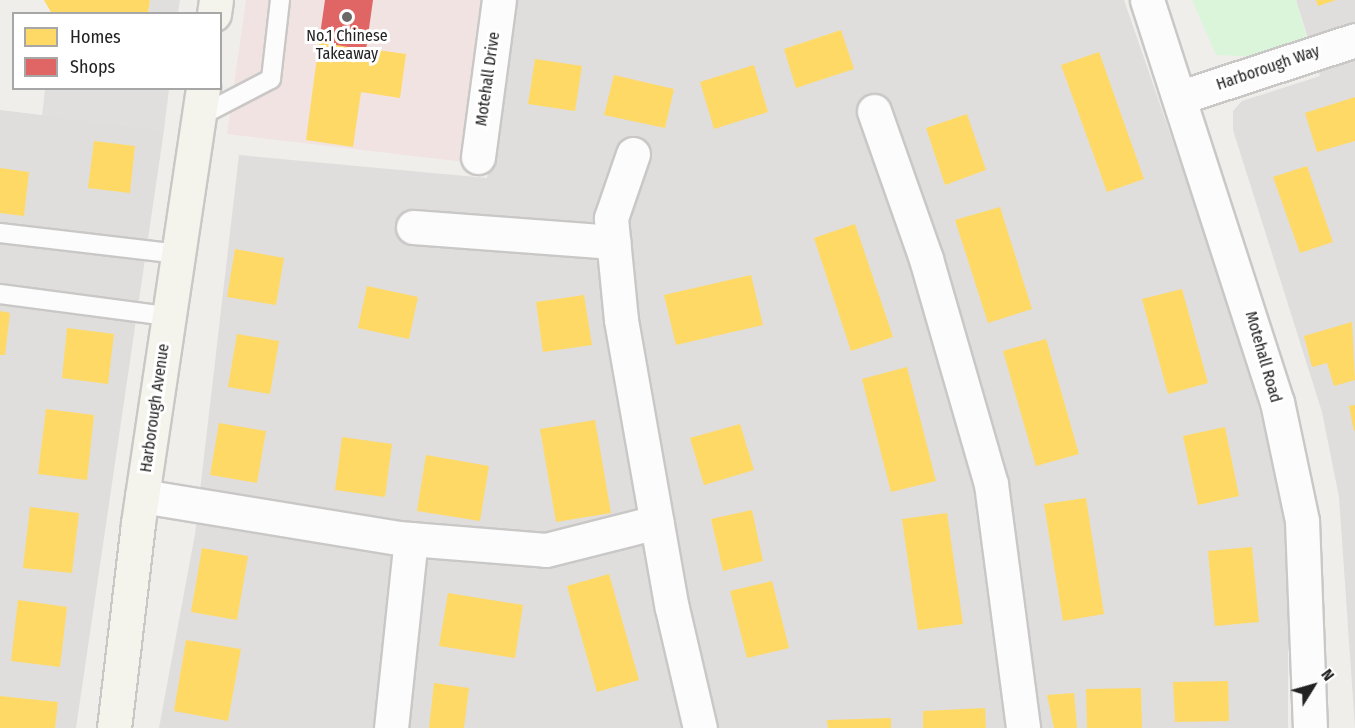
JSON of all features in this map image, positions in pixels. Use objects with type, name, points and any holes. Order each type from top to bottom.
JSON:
[{"type":"street","name":"Motehall Drive","points":[[478,157],[499,0]]},
{"type":"street","name":"Motehall Road","points":[[1147,0],[1181,97],[1277,402],[1302,521],[1310,728]]},
{"type":"street","name":"Harborough Way","points":[[1181,97],[1355,40]]},
{"type":"street","name":"Harborough Avenue","points":[[114,728],[142,496],[202,102]]},
{"type":"street","points":[[874,111],[926,259],[991,484],[1023,728]]},
{"type":"street","points":[[633,154],[611,218],[621,320],[657,522],[700,728]]},
{"type":"street","points":[[413,227],[613,242]]},
{"type":"street","points":[[142,496],[411,539],[546,550],[657,522]]},
{"type":"street","points":[[391,728],[411,539]]},
{"type":"lane","points":[[202,102],[271,79],[280,0]]},
{"type":"lane","points":[[0,233],[179,254]]},
{"type":"lane","points":[[0,294],[168,316]]},
{"type":"shaded area","points":[[150,0],[180,0],[178,12],[148,12]]},
{"type":"shaded area","points":[[246,0],[487,0],[464,162],[227,134]]},
{"type":"shaded area","points":[[512,0],[1124,0],[1241,339],[1288,520],[1288,728],[159,728],[195,534],[239,155],[487,178]]},
{"type":"shaded area","points":[[1296,0],[1355,0],[1355,728],[1339,497],[1322,412],[1233,130],[1233,111],[1242,101],[1320,76]]},
{"type":"shaded area","points":[[45,90],[169,90],[164,130],[42,116]]},
{"type":"shaded area","points":[[0,110],[164,130],[76,728],[0,728]]},
{"type":"green space","points":[[1192,0],[1296,0],[1313,59],[1216,55]]},
{"type":"building: Homes","points":[[44,0],[150,0],[148,12],[51,12]]},
{"type":"building: Homes","points":[[1316,0],[1336,0],[1318,6]]},
{"type":"building: Homes","points":[[841,30],[854,69],[796,88],[784,49]]},
{"type":"building: Homes","points":[[319,42],[406,54],[400,98],[361,92],[353,147],[306,140]]},
{"type":"building: Homes","points":[[1099,52],[1144,179],[1107,192],[1061,65]]},
{"type":"building: Homes","points":[[535,59],[582,66],[575,111],[528,104]]},
{"type":"building: Homes","points":[[754,65],[768,112],[714,129],[700,82]]},
{"type":"building: Homes","points":[[614,75],[674,89],[665,128],[604,115]]},
{"type":"building: Homes","points":[[1355,97],[1355,141],[1317,152],[1305,113]]},
{"type":"building: Homes","points":[[967,114],[986,170],[945,185],[926,128]]},
{"type":"building: Homes","points":[[94,141],[135,146],[130,193],[88,188]]},
{"type":"building: Homes","points":[[1307,166],[1333,242],[1300,253],[1273,177]]},
{"type":"building: Homes","points":[[0,168],[29,172],[24,216],[0,213]]},
{"type":"building: Homes","points":[[1000,207],[1032,309],[988,323],[955,220]]},
{"type":"building: Homes","points":[[855,224],[893,337],[851,351],[814,238]]},
{"type":"building: Homes","points":[[235,249],[284,258],[276,305],[227,297]]},
{"type":"building: Homes","points":[[751,275],[763,325],[676,345],[664,295]]},
{"type":"building: Homes","points":[[367,286],[418,297],[409,339],[358,328]]},
{"type":"building: Homes","points":[[1182,289],[1208,383],[1168,394],[1142,299]]},
{"type":"building: Homes","points":[[584,295],[592,345],[543,352],[536,302]]},
{"type":"building: Homes","points":[[0,311],[10,313],[5,355],[0,355]]},
{"type":"building: Homes","points":[[1352,322],[1355,380],[1334,386],[1327,363],[1312,367],[1304,336]]},
{"type":"building: Homes","points":[[67,328],[114,334],[108,384],[62,378]]},
{"type":"building: Homes","points":[[237,334],[279,341],[270,394],[228,387]]},
{"type":"building: Homes","points":[[1046,339],[1079,454],[1036,466],[1003,351]]},
{"type":"building: Homes","points":[[907,367],[936,481],[891,492],[862,379]]},
{"type":"building: Homes","points":[[1355,405],[1355,430],[1354,431],[1349,406]]},
{"type":"building: Homes","points":[[46,409],[94,415],[87,480],[38,474]]},
{"type":"building: Homes","points":[[595,420],[611,513],[556,522],[540,429]]},
{"type":"building: Homes","points":[[219,423],[266,431],[257,483],[210,475]]},
{"type":"building: Homes","points":[[740,424],[754,470],[704,485],[690,438]]},
{"type":"building: Homes","points":[[1225,427],[1239,496],[1198,505],[1183,436]]},
{"type":"building: Homes","points":[[342,437],[392,444],[385,497],[335,490]]},
{"type":"building: Homes","points":[[426,455],[489,466],[480,521],[417,511]]},
{"type":"building: Homes","points":[[1086,498],[1104,614],[1063,621],[1044,504]]},
{"type":"building: Homes","points":[[30,507],[79,513],[72,573],[23,568]]},
{"type":"building: Homes","points":[[752,510],[763,561],[723,571],[711,519]]},
{"type":"building: Homes","points":[[947,513],[963,624],[918,630],[902,519]]},
{"type":"building: Homes","points":[[1252,547],[1259,622],[1215,626],[1208,551]]},
{"type":"building: Homes","points":[[202,548],[248,556],[237,620],[191,612]]},
{"type":"building: Homes","points":[[609,574],[639,680],[597,692],[567,586]]},
{"type":"building: Homes","points":[[772,581],[789,648],[747,658],[730,591]]},
{"type":"building: Homes","points":[[448,593],[523,605],[515,658],[439,646]]},
{"type":"building: Homes","points":[[18,600],[67,607],[60,667],[11,661]]},
{"type":"building: Homes","points":[[186,640],[241,649],[228,721],[174,711]]},
{"type":"building: Homes","points":[[1228,681],[1229,721],[1175,722],[1173,682]]},
{"type":"building: Homes","points":[[434,683],[469,688],[464,728],[429,728]]},
{"type":"building: Homes","points":[[1141,688],[1142,728],[1087,728],[1086,689]]},
{"type":"building: Homes","points":[[1074,693],[1077,728],[1054,728],[1047,695]]},
{"type":"building: Homes","points":[[0,696],[58,702],[55,728],[0,728]]},
{"type":"building: Homes","points":[[985,708],[986,728],[923,728],[923,711]]},
{"type":"building: Homes","points":[[891,718],[891,728],[828,728],[827,720]]},
{"type":"building: Shops","points":[[325,0],[373,0],[366,50],[319,42]]},
{"type":"place","name":"No.1 Chinese Takeaway","points":[[347,17]]}]
